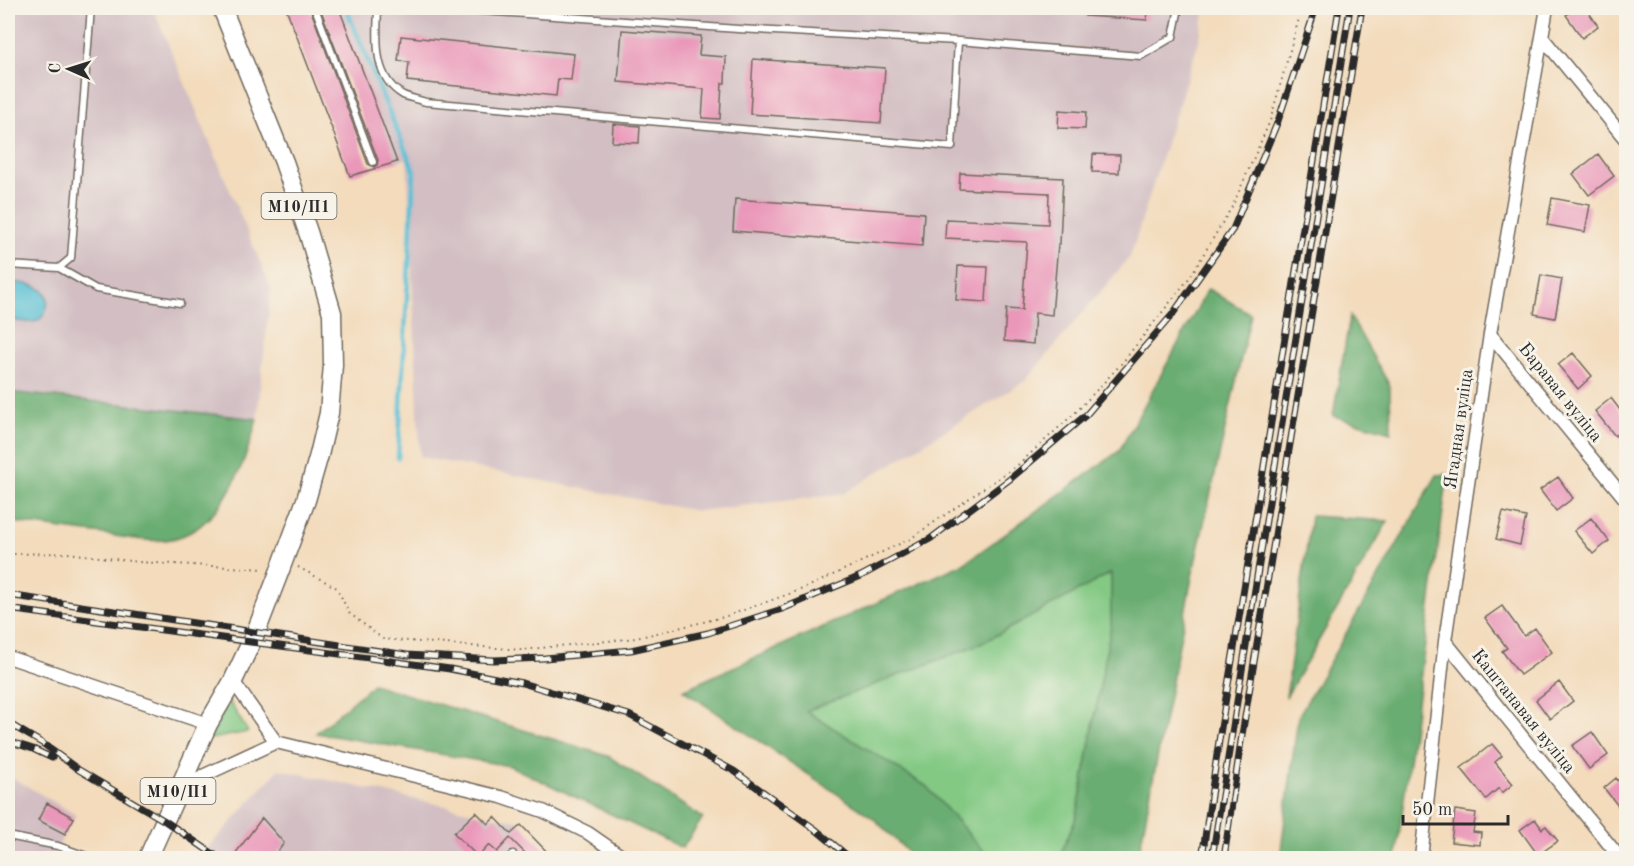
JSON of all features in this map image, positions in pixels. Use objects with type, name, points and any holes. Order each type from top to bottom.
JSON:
[{"type":"main road","name":"М10/П1","points":[[148,858],[208,724],[233,681],[256,632],[306,500],[329,413],[333,365],[332,313],[284,162],[222,8]]},
{"type":"street","name":"Ягадная вуліца","points":[[1421,858],[1445,641],[1490,334],[1547,8]]},
{"type":"street","points":[[1542,37],[1626,140]]},
{"type":"street","name":"Баравая вуліца","points":[[1490,334],[1626,500]]},
{"type":"street","name":"Каштанавая вуліца","points":[[1445,641],[1620,858]]},
{"type":"street","points":[[8,657],[208,724]]},
{"type":"street","points":[[233,681],[276,742]]},
{"type":"street","points":[[179,788],[276,742],[501,797],[543,811],[588,833],[624,858]]},
{"type":"lane","points":[[59,268],[71,258],[91,8]]},
{"type":"lane","points":[[315,8],[373,162]]},
{"type":"lane","points":[[378,8],[377,47],[381,68],[391,84],[403,95],[426,102],[952,147],[958,41]]},
{"type":"lane","points":[[439,8],[738,29],[958,41],[1142,56],[1173,37],[1179,8]]},
{"type":"lane","points":[[8,265],[59,268],[96,289],[180,303]]},
{"type":"lane","points":[[8,836],[58,846],[93,858]]},
{"type":"path","points":[[8,554],[68,554],[138,562],[280,570],[293,564],[338,588],[350,613],[383,639],[521,650],[636,638],[724,617],[803,589],[910,539],[1019,464],[1078,410],[1122,363],[1190,277],[1233,205],[1270,122],[1302,8]]},
{"type":"shaded area","points":[[8,8],[153,8],[271,288],[257,419],[8,392]]},
{"type":"shaded area","points":[[339,8],[1205,8],[1200,37],[1130,257],[1025,381],[843,494],[697,511],[420,457],[407,158],[397,162]]},
{"type":"shaded area","points":[[279,769],[517,820],[553,858],[199,858]]},
{"type":"shaded area","points":[[8,775],[76,815],[51,858],[8,858]]},
{"type":"green space","points":[[1208,289],[1251,314],[1193,572],[1138,858],[1059,858],[1077,815],[1111,626],[1111,573],[982,643],[806,711],[926,786],[990,858],[914,858],[873,818],[683,690],[965,563],[1119,451]]},
{"type":"green space","points":[[1350,316],[1390,386],[1391,432],[1333,416]]},
{"type":"green space","points":[[8,392],[257,419],[237,475],[216,511],[185,535],[166,540],[142,540],[8,521]]},
{"type":"green space","points":[[1448,474],[1396,858],[1280,858],[1298,717],[1437,475]]},
{"type":"green space","points":[[1311,516],[1388,521],[1286,697]]},
{"type":"green space","points":[[1111,572],[1111,626],[1077,815],[1059,858],[990,858],[926,786],[805,711],[982,643]]},
{"type":"green space","points":[[373,684],[608,756],[703,818],[682,848],[510,766],[316,733]]},
{"type":"green space","points":[[229,701],[248,732],[210,739]]},
{"type":"water","points":[[8,282],[22,283],[42,290],[48,302],[40,319],[22,322],[8,319]]},
{"type":"building","points":[[286,8],[310,8],[368,164],[374,167],[378,160],[320,8],[339,8],[397,162],[350,176]]},
{"type":"building","points":[[1086,8],[1148,8],[1147,20],[1085,16]]},
{"type":"building","points":[[1577,8],[1586,8],[1598,26],[1582,38],[1566,15]]},
{"type":"building","points":[[622,30],[701,36],[699,55],[726,57],[720,119],[702,118],[704,89],[618,82]]},
{"type":"building","points":[[401,36],[574,54],[571,80],[558,79],[556,96],[407,81],[409,62],[398,61]]},
{"type":"building","points":[[753,59],[885,68],[881,123],[750,114]]},
{"type":"building","points":[[1059,110],[1086,112],[1085,129],[1058,128]]},
{"type":"building","points":[[613,124],[640,126],[639,143],[612,142]]},
{"type":"building","points":[[1093,154],[1120,155],[1119,173],[1092,172]]},
{"type":"building","points":[[1598,154],[1614,176],[1589,195],[1573,174]]},
{"type":"building","points":[[960,173],[1063,178],[1060,244],[1058,244],[1052,315],[1035,313],[1033,344],[1004,341],[1006,309],[1022,310],[1027,242],[945,238],[946,219],[1048,224],[1049,193],[959,189]]},
{"type":"building","points":[[1552,198],[1590,205],[1585,232],[1547,225]]},
{"type":"building","points":[[735,199],[924,213],[922,246],[733,231]]},
{"type":"building","points":[[958,266],[988,267],[986,302],[956,300]]},
{"type":"building","points":[[1541,275],[1562,279],[1555,318],[1534,314]]},
{"type":"building","points":[[1573,353],[1592,376],[1578,389],[1558,365]]},
{"type":"building","points":[[1611,398],[1626,418],[1626,446],[1595,411]]},
{"type":"building","points":[[1558,477],[1573,498],[1556,511],[1540,490]]},
{"type":"building","points":[[1503,512],[1526,517],[1520,545],[1496,539]]},
{"type":"building","points":[[1591,518],[1609,541],[1593,554],[1574,531]]},
{"type":"building","points":[[1502,606],[1524,636],[1535,628],[1552,652],[1520,675],[1502,651],[1507,648],[1485,618]]},
{"type":"building","points":[[1559,682],[1573,701],[1550,719],[1536,700]]},
{"type":"building","points":[[1592,732],[1608,755],[1589,769],[1572,746]]},
{"type":"building","points":[[1492,744],[1502,756],[1495,762],[1513,784],[1502,793],[1499,788],[1486,799],[1461,768]]},
{"type":"building","points":[[1616,778],[1626,791],[1626,816],[1604,788]]},
{"type":"building","points":[[47,803],[74,818],[65,834],[38,820]]},
{"type":"building","points":[[1455,810],[1476,813],[1473,832],[1481,833],[1480,845],[1451,842]]},
{"type":"building","points":[[476,812],[488,824],[495,817],[511,834],[521,825],[553,858],[530,858],[510,838],[497,852],[489,845],[478,857],[454,833]]},
{"type":"building","points":[[262,818],[284,843],[273,858],[232,858]]},
{"type":"building","points":[[1535,819],[1542,829],[1546,826],[1558,841],[1538,855],[1520,830]]},
{"type":"waterway","points":[[346,8],[414,171],[398,458]]},
{"type":"railway","points":[[8,595],[407,655],[494,660],[631,650],[708,633],[782,609],[861,576],[930,539],[1010,479],[1086,415],[1172,315],[1233,229],[1278,121],[1316,8]]},
{"type":"railway","points":[[1202,858],[1220,734],[1339,8]]},
{"type":"railway","points":[[1212,858],[1350,8]]},
{"type":"railway","points":[[1224,858],[1241,741],[1362,8]]},
{"type":"railway","points":[[8,609],[450,669],[522,683],[629,715],[734,771],[815,829],[850,858]]},
{"type":"railway","points":[[8,723],[42,743],[79,770],[165,821],[219,858]]},
{"type":"railway","points":[[8,741],[52,758]]}]
